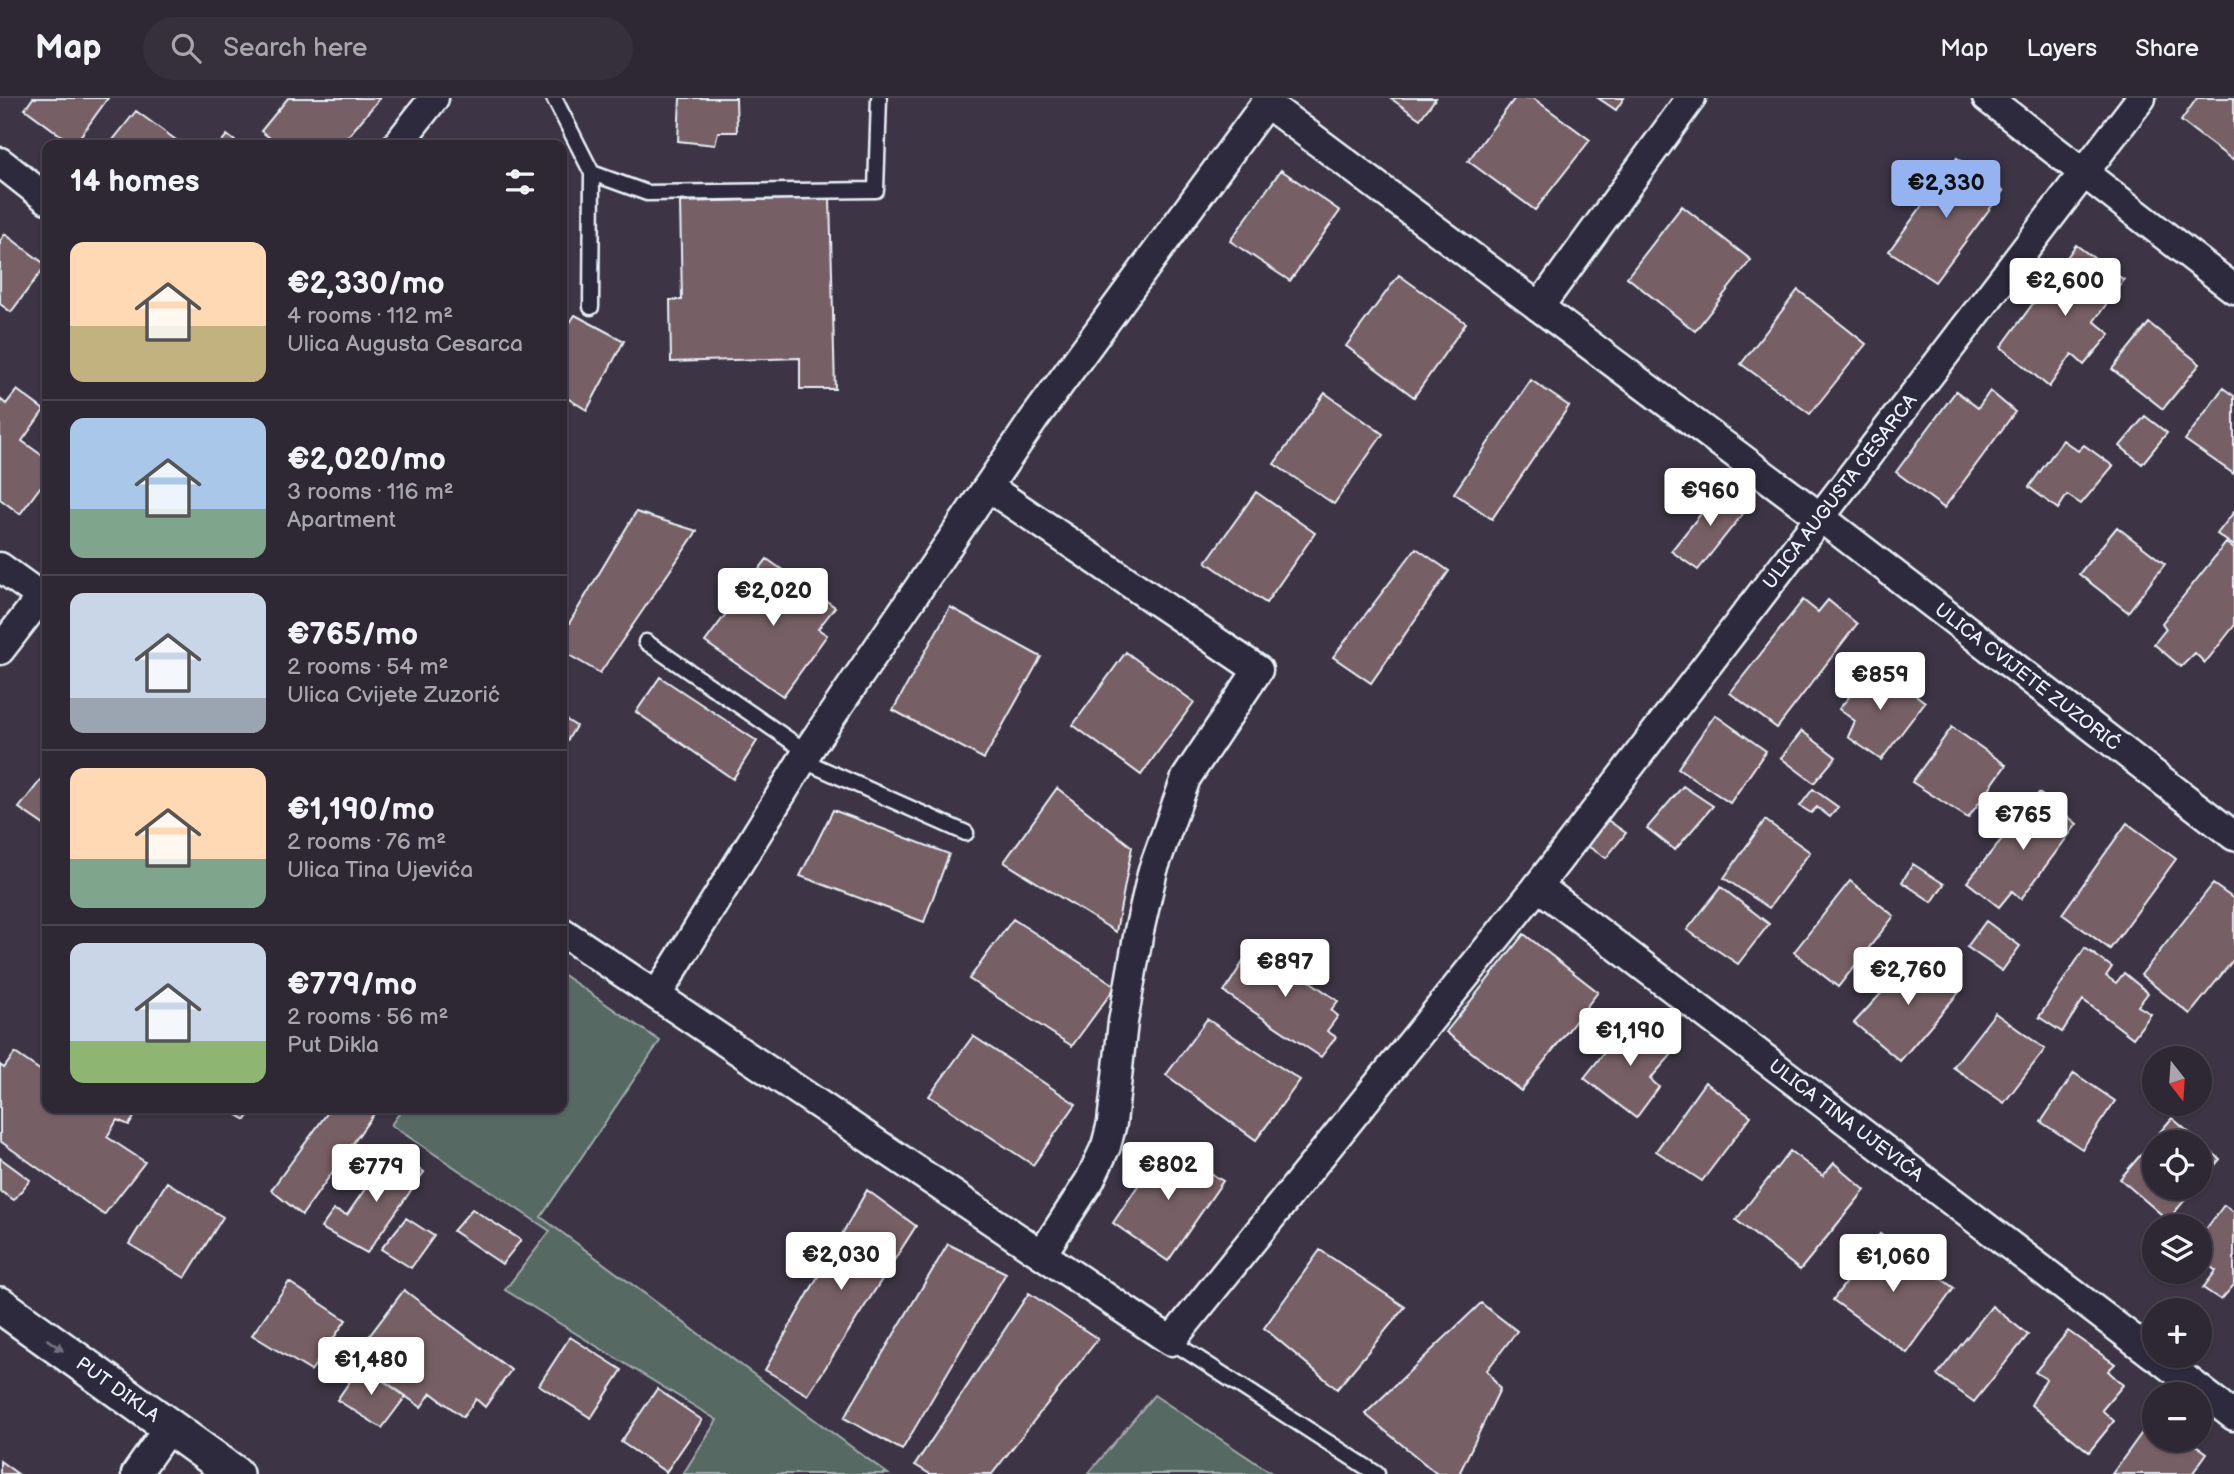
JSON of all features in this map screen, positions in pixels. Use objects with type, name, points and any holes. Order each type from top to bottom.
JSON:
[{"type":"street","points":[[401,140],[434,98]]},
{"type":"street","points":[[1539,307],[1691,98]]},
{"type":"street","points":[[1987,98],[2234,289]]},
{"type":"street","name":"ULICA AUGUSTA CESARCA","points":[[1171,1341],[1538,886],[2141,98]]},
{"type":"street","name":"ULICA CVIJETE ZUZORIĆ","points":[[988,487],[1034,419],[1266,103],[1820,517],[2234,836]]},
{"type":"street","points":[[0,162],[42,194]]},
{"type":"street","points":[[657,995],[805,756],[988,487],[1258,670],[1186,778],[1153,870],[1139,931],[1123,1022],[1112,1123],[1090,1180],[1042,1254]]},
{"type":"street","points":[[0,567],[42,594]]},
{"type":"street","points":[[0,650],[42,600]]},
{"type":"street","name":"ULICA TINA UJEVIĆA","points":[[1538,886],[2142,1346]]},
{"type":"street","points":[[567,935],[1171,1341]]},
{"type":"street","name":"PUT DIKLA","points":[[0,1305],[235,1474]]},
{"type":"street","name":"ULICA TINA UJEVIĆA","points":[[2171,1368],[2234,1416]]},
{"type":"street","points":[[136,1474],[169,1427]]},
{"type":"lane","points":[[554,98],[592,173],[591,307]]},
{"type":"lane","points":[[592,173],[648,193],[876,190],[879,98]]},
{"type":"lane","points":[[646,642],[805,756],[966,833]]},
{"type":"lane","points":[[1171,1341],[1377,1474]]},
{"type":"green space","points":[[567,977],[660,1041],[541,1217],[888,1474],[683,1474],[717,1420],[505,1290],[550,1231],[391,1125],[399,1113],[567,1113]]},
{"type":"green space","points":[[1154,1395],[1273,1474],[1088,1474]]},
{"type":"building","points":[[33,98],[108,98],[78,140],[67,140],[25,109]]},
{"type":"building","points":[[288,98],[380,98],[345,140],[273,140],[261,131]]},
{"type":"building","points":[[680,98],[736,98],[737,132],[718,132],[715,145],[678,141]]},
{"type":"building","points":[[1390,98],[1436,98],[1420,119]]},
{"type":"building","points":[[1515,98],[1533,98],[1590,140],[1535,210],[1468,161]]},
{"type":"building","points":[[1598,98],[1624,98],[1616,110]]},
{"type":"building","points":[[2197,98],[2234,98],[2234,161],[2181,121]]},
{"type":"building","points":[[136,111],[176,140],[113,140]]},
{"type":"building","points":[[1957,158],[2003,191],[1935,282],[1889,251]]},
{"type":"building","points":[[1281,170],[1340,211],[1290,281],[1230,241]]},
{"type":"building","points":[[830,198],[835,389],[800,389],[800,358],[671,362],[670,300],[682,300],[680,202]]},
{"type":"building","points":[[1682,206],[1751,260],[1695,331],[1627,277]]},
{"type":"building","points":[[5,234],[42,262],[42,270],[11,312],[0,304],[0,241]]},
{"type":"building","points":[[2076,245],[2124,280],[2094,321],[2110,334],[2084,365],[2072,354],[2049,387],[2001,347]]},
{"type":"building","points":[[1399,275],[1466,323],[1414,397],[1346,346]]},
{"type":"building","points":[[1798,290],[1866,344],[1810,414],[1741,364]]},
{"type":"building","points":[[575,315],[624,341],[587,410],[567,398],[567,327]]},
{"type":"building","points":[[2149,323],[2200,364],[2163,409],[2112,369]]},
{"type":"building","points":[[1531,380],[1569,406],[1492,519],[1454,493]]},
{"type":"building","points":[[2223,388],[2234,396],[2234,474],[2185,440]]},
{"type":"building","points":[[17,390],[42,409],[42,413],[22,441],[42,455],[42,485],[20,514],[0,499],[0,399],[6,404]]},
{"type":"building","points":[[1956,391],[1978,408],[1990,391],[2015,412],[1944,508],[1896,472]]},
{"type":"building","points":[[1325,393],[1383,434],[1334,504],[1274,464]]},
{"type":"building","points":[[2145,416],[2167,433],[2142,464],[2120,446]]},
{"type":"building","points":[[2063,440],[2078,451],[2084,445],[2113,466],[2081,504],[2067,495],[2058,509],[2029,487]]},
{"type":"building","points":[[1724,485],[1748,507],[1698,570],[1671,551]]},
{"type":"building","points":[[1256,492],[1315,533],[1266,603],[1206,562]]},
{"type":"building","points":[[636,512],[697,531],[600,673],[567,654],[567,627]]},
{"type":"building","points":[[2234,512],[2234,546],[2217,534]]},
{"type":"building","points":[[2117,527],[2165,564],[2128,612],[2079,574]]},
{"type":"building","points":[[2226,543],[2234,549],[2234,626],[2205,663],[2195,653],[2181,667],[2154,644],[2166,629],[2162,623]]},
{"type":"building","points":[[1416,548],[1449,571],[1371,683],[1333,657]]},
{"type":"building","points":[[767,559],[835,607],[818,629],[827,635],[783,696],[705,642]]},
{"type":"building","points":[[1803,600],[1818,612],[1828,600],[1857,624],[1777,728],[1730,693]]},
{"type":"building","points":[[950,607],[1041,657],[984,759],[893,710]]},
{"type":"building","points":[[1126,652],[1194,702],[1141,775],[1073,725]]},
{"type":"building","points":[[1875,665],[1925,702],[1881,760],[1848,737],[1855,721],[1839,709]]},
{"type":"building","points":[[660,677],[757,741],[733,779],[636,712]]},
{"type":"building","points":[[1715,715],[1766,751],[1730,803],[1678,768]]},
{"type":"building","points":[[567,720],[576,726],[567,741]]},
{"type":"building","points":[[1952,727],[2006,765],[1968,818],[1912,782]]},
{"type":"building","points":[[1802,731],[1836,757],[1814,783],[1781,758]]},
{"type":"building","points":[[42,778],[42,824],[19,808]]},
{"type":"building","points":[[1683,786],[1713,806],[1675,850],[1647,828]]},
{"type":"building","points":[[1057,788],[1132,847],[1116,932],[1004,862]]},
{"type":"building","points":[[1813,789],[1838,807],[1830,817],[1817,807],[1811,813],[1800,806]]},
{"type":"building","points":[[2039,793],[2077,824],[2021,899],[2012,891],[1999,907],[1967,882]]},
{"type":"building","points":[[833,810],[949,854],[924,922],[800,876]]},
{"type":"building","points":[[1606,819],[1626,833],[1606,858],[1586,845]]},
{"type":"building","points":[[1765,820],[1810,852],[1769,908],[1724,878]]},
{"type":"building","points":[[2127,823],[2176,859],[2110,949],[2062,914]]},
{"type":"building","points":[[1913,864],[1944,884],[1932,902],[1902,882]]},
{"type":"building","points":[[1850,881],[1894,916],[1838,987],[1794,952]]},
{"type":"building","points":[[2213,884],[2234,899],[2234,959],[2190,1014],[2141,975]]},
{"type":"building","points":[[1721,887],[1769,924],[1738,964],[1687,930]]},
{"type":"building","points":[[1013,919],[1116,986],[1072,1046],[969,979]]},
{"type":"building","points":[[1986,921],[2020,946],[2002,971],[1967,947]]},
{"type":"building","points":[[1524,934],[1598,992],[1521,1091],[1446,1032]]},
{"type":"building","points":[[1255,943],[1338,1001],[1331,1010],[1338,1016],[1327,1031],[1336,1037],[1321,1057],[1224,992]]},
{"type":"building","points":[[2085,948],[2112,967],[2106,976],[2116,983],[2124,973],[2148,993],[2138,1006],[2151,1014],[2133,1038],[2083,1000],[2062,1032],[2039,1017]]},
{"type":"building","points":[[1917,954],[1961,990],[1900,1061],[1854,1023]]},
{"type":"building","points":[[1995,1013],[2045,1049],[2004,1103],[1953,1067]]},
{"type":"building","points":[[1207,1019],[1300,1080],[1256,1140],[1166,1075]]},
{"type":"building","points":[[1631,1019],[1674,1052],[1650,1079],[1659,1087],[1636,1118],[1584,1078]]},
{"type":"building","points":[[973,1036],[1076,1104],[1033,1165],[929,1096]]},
{"type":"building","points":[[15,1053],[42,1072],[42,1113],[137,1113],[129,1125],[117,1120],[107,1137],[145,1162],[104,1215],[0,1141],[0,1065],[4,1068]]},
{"type":"building","points":[[2074,1073],[2115,1101],[2082,1149],[2041,1122]]},
{"type":"building","points":[[1705,1082],[1751,1116],[1702,1181],[1656,1151]]},
{"type":"building","points":[[234,1113],[251,1113],[246,1120]]},
{"type":"building","points":[[327,1113],[374,1113],[302,1215],[271,1190]]},
{"type":"building","points":[[2172,1118],[2186,1130],[2162,1130]]},
{"type":"building","points":[[1165,1145],[1223,1181],[1168,1261],[1113,1223]]},
{"type":"building","points":[[392,1150],[424,1172],[367,1253],[321,1228],[334,1210],[347,1215]]},
{"type":"building","points":[[1790,1151],[1823,1176],[1834,1163],[1865,1190],[1800,1270],[1736,1220]]},
{"type":"building","points":[[2212,1152],[2220,1159],[2212,1169]]},
{"type":"building","points":[[2142,1153],[2142,1198],[2120,1179]]},
{"type":"building","points":[[0,1158],[30,1180],[14,1200],[0,1191]]},
{"type":"building","points":[[167,1182],[223,1217],[185,1278],[129,1244]]},
{"type":"building","points":[[867,1190],[916,1226],[808,1395],[765,1370]]},
{"type":"building","points":[[2145,1200],[2185,1200],[2173,1214],[2161,1214]]},
{"type":"building","points":[[2224,1205],[2234,1212],[2234,1285],[2221,1300],[2203,1288],[2206,1284],[2212,1284],[2212,1276],[2216,1271],[2212,1268],[2212,1221]]},
{"type":"building","points":[[472,1209],[521,1240],[502,1264],[453,1231]]},
{"type":"building","points":[[406,1218],[434,1236],[411,1268],[381,1249]]},
{"type":"building","points":[[1880,1234],[1954,1288],[1907,1353],[1833,1300]]},
{"type":"building","points":[[948,1244],[1006,1273],[902,1450],[844,1418]]},
{"type":"building","points":[[1320,1250],[1405,1307],[1337,1389],[1264,1328]]},
{"type":"building","points":[[289,1282],[346,1320],[311,1371],[252,1335]]},
{"type":"building","points":[[404,1290],[511,1370],[485,1407],[476,1399],[463,1417],[431,1393],[421,1407],[352,1359]]},
{"type":"building","points":[[1029,1293],[1098,1339],[992,1474],[930,1474],[915,1465]]},
{"type":"building","points":[[1481,1303],[1517,1331],[1487,1370],[1500,1389],[1459,1474],[1437,1474],[1365,1414]]},
{"type":"building","points":[[1992,1306],[2028,1335],[1974,1402],[1937,1375]]},
{"type":"building","points":[[2068,1331],[2115,1364],[2108,1371],[2123,1385],[2102,1410],[2114,1421],[2089,1452],[2031,1405],[2046,1379],[2035,1372]]},
{"type":"building","points":[[570,1337],[622,1370],[591,1418],[539,1385]]},
{"type":"building","points":[[361,1365],[406,1396],[382,1428],[337,1400]]},
{"type":"building","points":[[657,1389],[702,1420],[666,1472],[621,1442]]},
{"type":"building","points":[[2142,1433],[2142,1452],[2207,1453],[2192,1474],[2112,1474]]},
{"type":"building","points":[[0,1461],[18,1474],[0,1474]]}]
